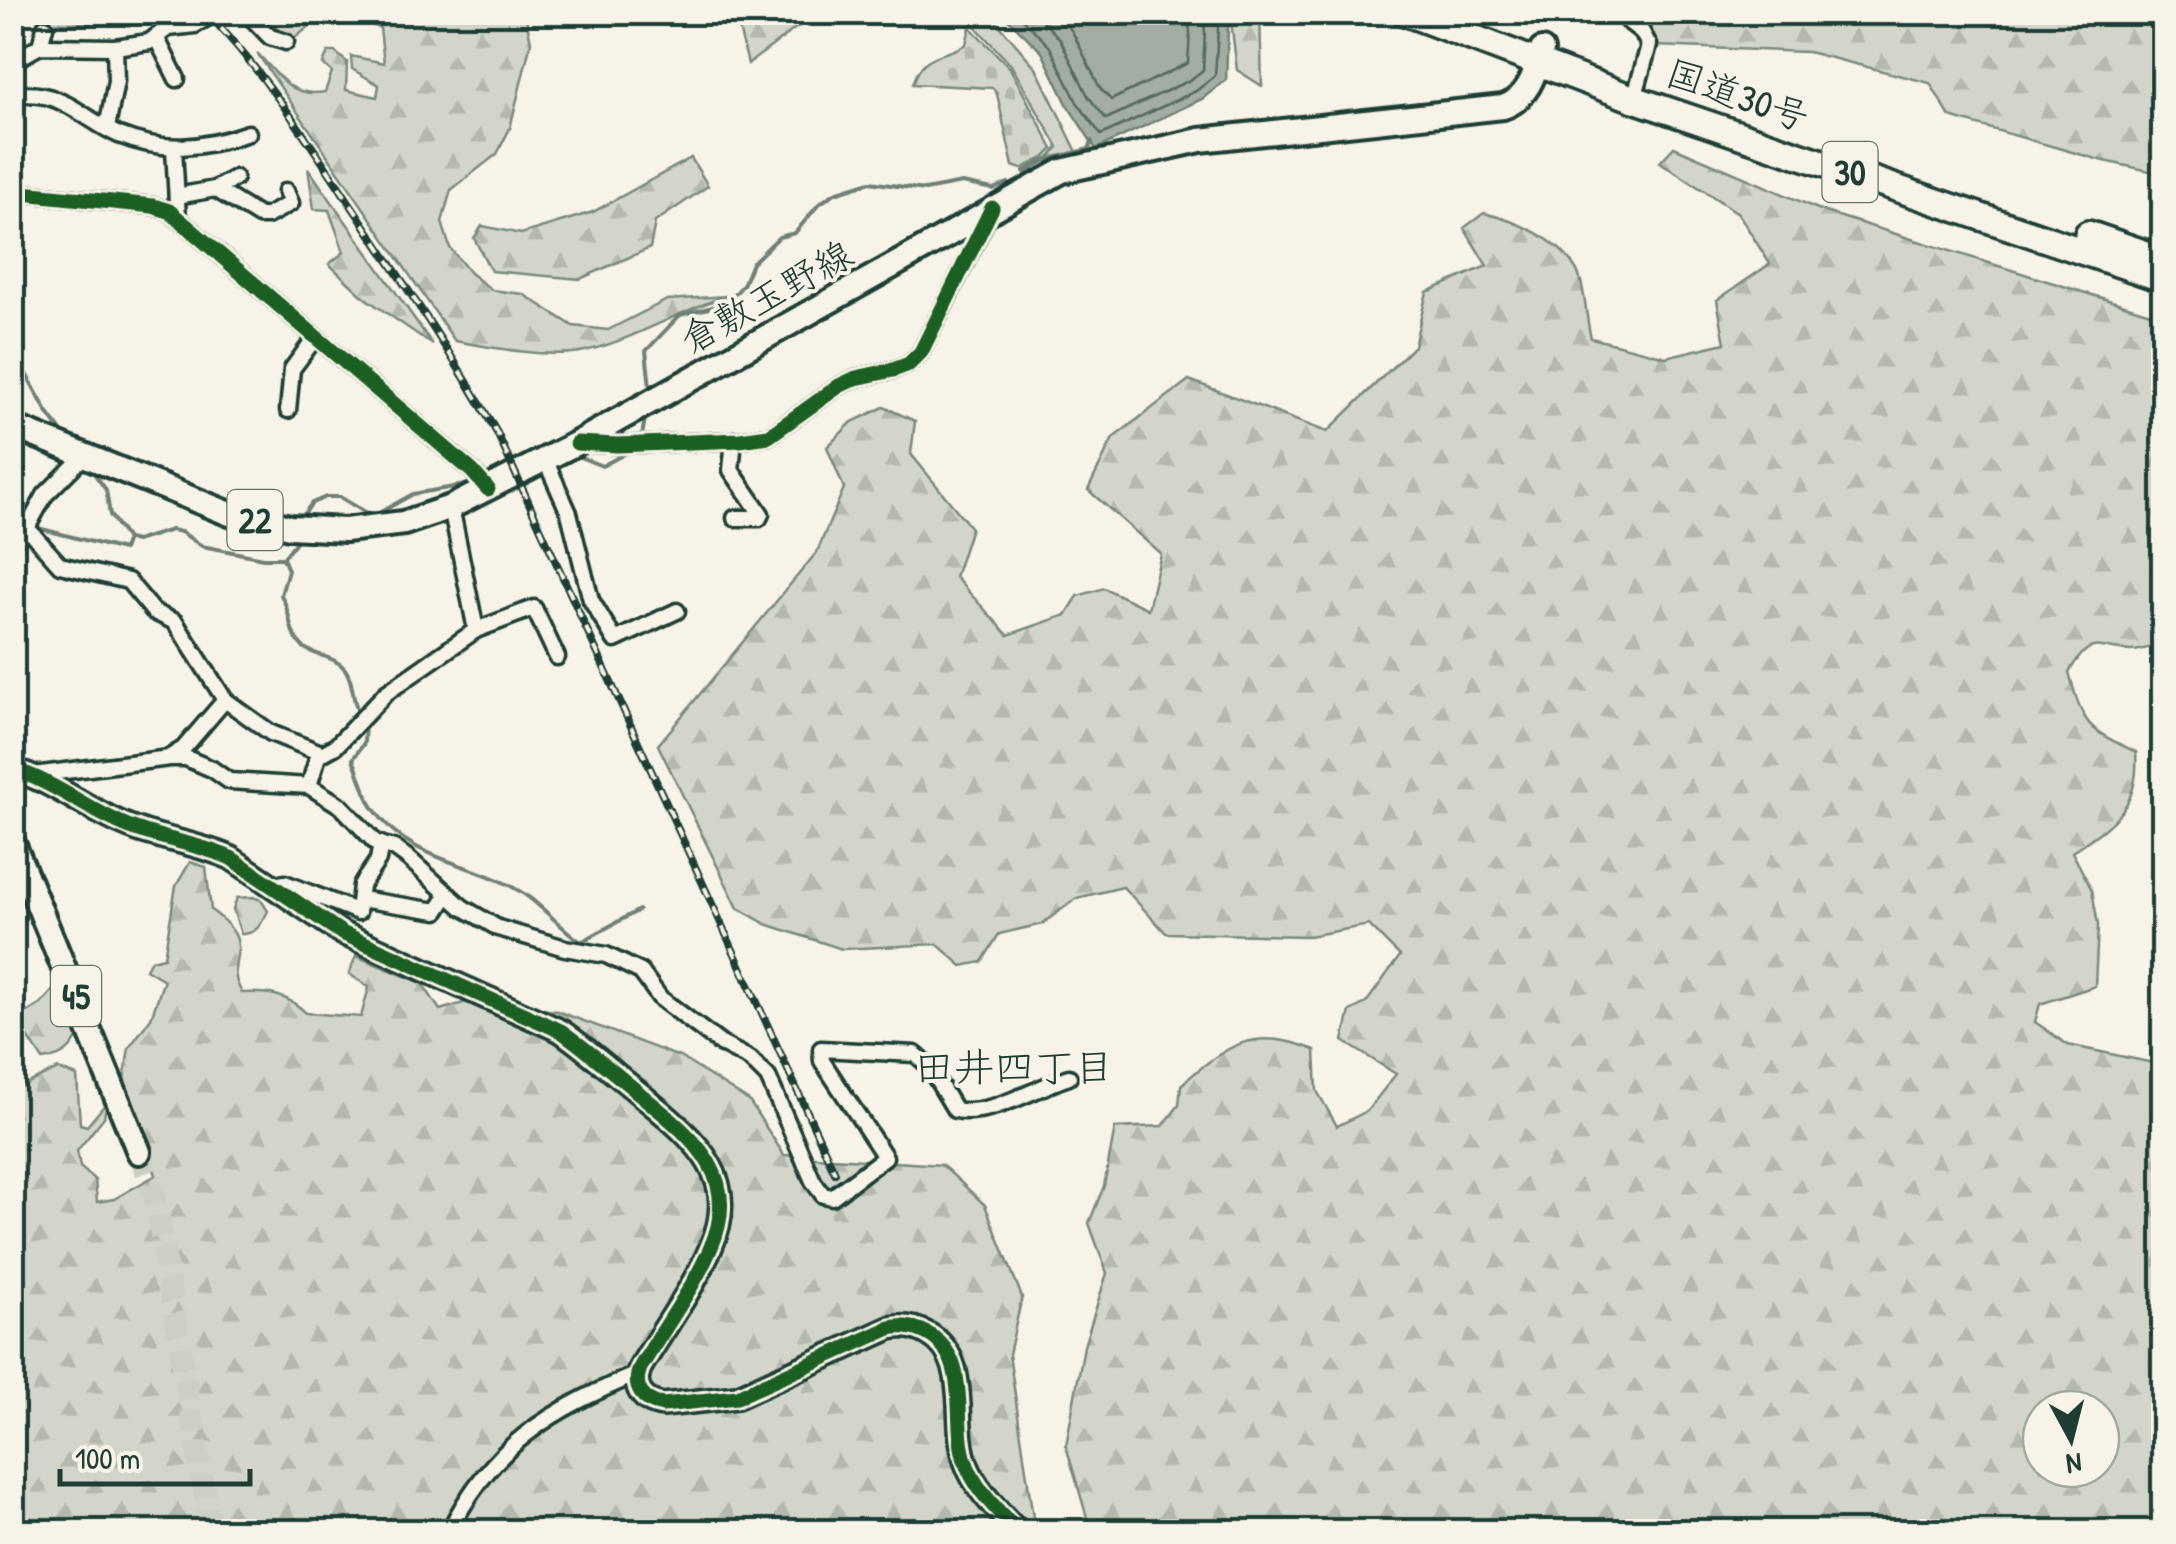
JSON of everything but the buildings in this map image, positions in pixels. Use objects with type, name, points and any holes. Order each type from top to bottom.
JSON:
[{"type":"highway","name":"国道30号","points":[[1406,12],[2164,279]]},
{"type":"highway","name":"国道30号","points":[[1424,12],[1540,57]]},
{"type":"highway","name":"国道30号","points":[[1637,91],[2164,260]]},
{"type":"main road","name":"倉敷玉野線","points":[[12,426],[230,514],[290,528],[344,530],[404,524],[451,507],[577,442],[1062,171],[1182,144],[1274,130],[1503,107],[1522,96],[1540,57]]},
{"type":"main road","name":"45","points":[[12,841],[139,1152]]},
{"type":"street","points":[[12,62],[40,46],[115,48],[149,42],[168,28],[195,25],[210,16],[233,12]]},
{"type":"street","points":[[246,12],[270,37],[286,42]]},
{"type":"street","points":[[1616,12],[1642,32],[1648,45],[1637,91]]},
{"type":"street","points":[[40,46],[46,28]]},
{"type":"street","points":[[156,37],[177,79]]},
{"type":"street","points":[[107,128],[116,82],[115,48]]},
{"type":"street","points":[[12,94],[42,95],[118,134],[174,149],[201,147],[248,133]]},
{"type":"street","points":[[174,149],[178,219]]},
{"type":"street","points":[[177,196],[215,189],[234,178]]},
{"type":"street","points":[[215,189],[259,216],[267,216],[291,203],[286,192]]},
{"type":"street","points":[[12,192],[153,206],[168,211],[472,471],[488,489]]},
{"type":"street","points":[[577,442],[618,445],[769,436],[840,386],[909,364],[920,352],[992,208]]},
{"type":"street","points":[[288,410],[292,370],[315,338]]},
{"type":"street","points":[[734,440],[731,470],[761,514],[759,518],[735,518]]},
{"type":"street","points":[[12,544],[46,496],[85,456]]},
{"type":"street","points":[[545,459],[569,513],[591,600],[616,640],[677,611]]},
{"type":"street","points":[[451,507],[476,630]]},
{"type":"street","points":[[27,528],[60,565],[128,581],[154,612],[175,622],[225,700],[271,732],[321,753]]},
{"type":"street","points":[[309,786],[321,753],[336,746],[386,693],[476,630],[534,608],[557,657]]},
{"type":"street","points":[[170,758],[225,700]]},
{"type":"street","points":[[22,772],[186,758],[229,781],[309,786],[341,806],[381,844],[408,858],[448,894],[498,928],[564,948],[606,955],[641,972],[660,998],[721,1044],[750,1060],[768,1077],[812,1181],[823,1194],[832,1197],[885,1157],[822,1060],[821,1048],[915,1054],[928,1065],[955,1110],[966,1112],[1006,1103],[1034,1088],[1069,1077]]},
{"type":"street","points":[[22,772],[136,829],[211,849],[246,867],[342,933],[561,1031],[691,1136],[707,1155],[719,1186],[718,1224],[711,1248],[637,1374],[533,1426],[479,1478],[449,1532]]},
{"type":"street","points":[[272,886],[285,883],[358,912],[360,884],[378,860],[381,844]]},
{"type":"street","points":[[360,899],[437,911],[448,894]]},
{"type":"street","points":[[637,1374],[642,1395],[652,1403],[721,1400],[758,1388],[890,1328],[923,1331],[943,1345],[954,1363],[966,1464],[983,1492],[1018,1532]]},
{"type":"green space","points":[[735,12],[816,13],[748,64]]},
{"type":"green space","points":[[44,13],[123,13],[75,23],[45,22]]},
{"type":"green space","points":[[258,13],[284,20],[291,13],[354,13],[347,23],[317,20],[295,38],[274,33]]},
{"type":"green space","points":[[370,13],[525,13],[531,42],[510,128],[497,154],[451,190],[442,222],[450,248],[470,273],[492,290],[523,294],[573,326],[608,330],[667,300],[727,296],[580,352],[534,353],[455,341],[257,53],[286,83],[313,93],[325,92],[332,72],[323,64],[328,52],[335,52],[347,62],[346,90],[377,97],[379,85],[352,69],[351,56],[384,63],[380,28],[366,23]]},
{"type":"green space","points":[[963,13],[989,13],[1036,68],[1080,158],[1029,178],[1025,174],[1058,147],[1011,65]]},
{"type":"green space","points":[[1230,13],[1260,13],[1262,86],[1237,70]]},
{"type":"green space","points":[[1634,13],[2163,13],[2163,174],[1950,117],[1930,83],[1808,52],[1656,46],[1646,22]]},
{"type":"green space","points":[[970,27],[1010,68],[1053,149],[1021,169],[1013,166],[993,88],[913,84],[928,60],[966,44]]},
{"type":"green space","points":[[1674,147],[1825,212],[2163,317],[2163,643],[2135,651],[2096,646],[2084,652],[2069,672],[2078,704],[2089,724],[2136,752],[2136,771],[2121,812],[2072,852],[2092,890],[2098,925],[2095,986],[2040,1004],[2035,1022],[2068,1045],[2163,1065],[2163,1531],[1091,1531],[1066,1446],[1084,1346],[1107,1273],[1089,1223],[1104,1186],[1115,1128],[1163,1126],[1179,1105],[1181,1085],[1227,1050],[1257,1040],[1293,1043],[1315,1050],[1317,1091],[1337,1126],[1367,1111],[1396,1074],[1343,1041],[1350,1011],[1366,1003],[1400,956],[1369,925],[1309,936],[1166,933],[1123,887],[1077,898],[1042,924],[999,934],[982,962],[962,966],[937,944],[842,949],[766,924],[738,908],[658,745],[817,552],[844,488],[827,447],[852,422],[884,407],[915,421],[911,454],[971,528],[955,577],[1008,635],[1066,615],[1078,596],[1104,588],[1148,609],[1161,554],[1088,490],[1113,438],[1189,380],[1327,432],[1414,346],[1427,292],[1487,266],[1464,228],[1484,213],[1535,232],[1568,258],[1581,284],[1591,338],[1666,357],[1725,343],[1717,300],[1770,264],[1738,213],[1660,162]]},
{"type":"green space","points":[[691,158],[708,186],[655,222],[650,248],[580,279],[491,271],[474,238],[482,226],[521,234],[593,212]]},
{"type":"green space","points":[[308,168],[433,345],[365,298],[329,264],[344,252],[329,210],[314,209]]},
{"type":"green space","points":[[190,862],[206,867],[211,910],[235,934],[236,980],[242,993],[277,996],[306,1013],[361,1017],[369,987],[349,974],[356,956],[422,983],[440,1010],[470,1001],[557,1011],[680,1057],[749,1101],[784,1155],[942,1165],[985,1205],[1022,1297],[1009,1354],[1035,1531],[13,1531],[13,1090],[58,1069],[77,1076],[80,1124],[87,1126],[107,1102],[104,1117],[77,1151],[80,1167],[95,1180],[97,1202],[114,1199],[156,1175],[124,1080],[129,1048],[151,1018],[164,980],[146,969],[151,960],[164,957],[176,886]]},
{"type":"green space","points":[[237,898],[261,900],[268,911],[255,930],[241,934],[233,909]]},
{"type":"green space","points":[[54,989],[61,989],[79,1034],[65,1052],[43,1060],[25,1032],[21,1016],[41,1004]]},
{"type":"water","points":[[1002,13],[1224,13],[1228,28],[1226,80],[1202,99],[1096,149],[1068,106],[1042,52]]},
{"type":"waterway","points":[[1024,171],[1046,160],[1089,149],[1092,141]]},
{"type":"waterway","points":[[650,387],[646,351],[680,315],[717,306],[733,296],[743,285],[752,263],[779,237],[795,233],[819,204],[835,193],[870,182],[925,190],[962,183],[993,189],[1008,183]]},
{"type":"waterway","points":[[12,348],[47,412],[65,436]]},
{"type":"waterway","points":[[642,436],[645,418]]},
{"type":"waterway","points":[[575,455],[602,466],[628,452]]},
{"type":"waterway","points":[[91,469],[106,490],[110,515],[127,539],[136,541],[171,530],[202,546],[283,558],[288,570],[281,595],[294,635],[307,650],[345,669],[360,715]]},
{"type":"waterway","points":[[301,518],[312,503],[326,497],[340,497],[366,513],[377,514],[413,494],[471,484]]},
{"type":"waterway","points":[[38,528],[123,550],[127,539]]},
{"type":"waterway","points":[[284,557],[299,538]]},
{"type":"waterway","points":[[365,723],[364,743],[353,759],[374,809],[407,841],[507,884],[534,901],[581,942],[639,910]]},
{"type":"tunnel","points":[[139,1152],[155,1199],[211,1532]]},
{"type":"railway","points":[[206,12],[247,58],[302,132],[427,319],[497,433],[835,1173]]},
{"type":"cycle path","points":[[12,192],[153,206],[169,211],[472,471],[488,489]]},
{"type":"cycle path","points":[[577,443],[618,445],[769,436],[839,386],[909,364],[921,352],[992,208]]},
{"type":"cycle path","points":[[12,769],[133,828],[231,858],[342,933],[561,1031],[677,1125],[706,1159],[716,1178],[719,1221],[711,1247],[640,1368],[637,1382],[641,1393],[663,1405],[737,1397],[890,1328],[919,1330],[942,1345],[951,1359],[962,1447],[970,1473],[1018,1532]]},
{"type":"district","name":"田井四丁目","points":[[1014,1066]]}]
